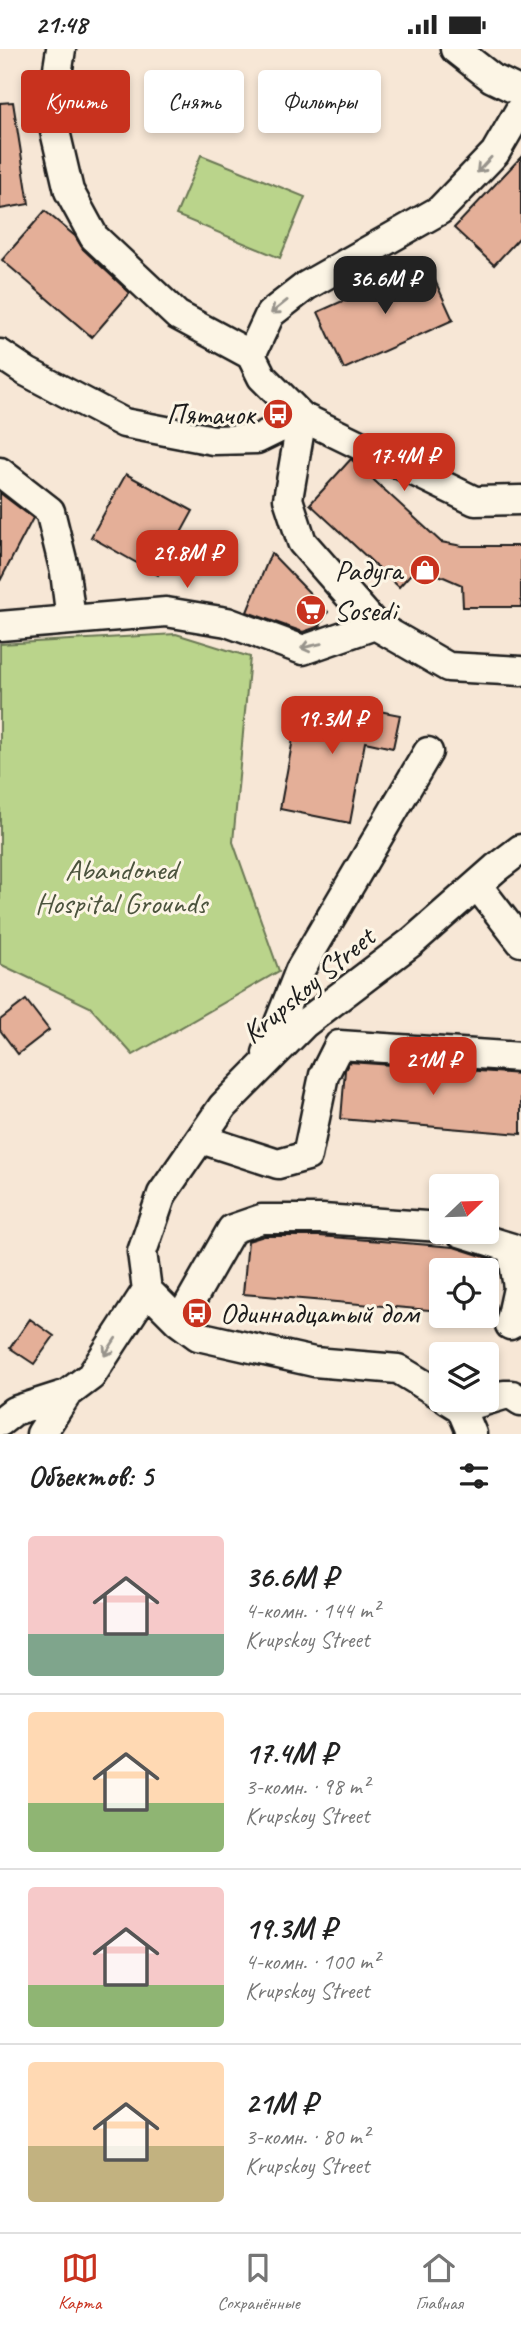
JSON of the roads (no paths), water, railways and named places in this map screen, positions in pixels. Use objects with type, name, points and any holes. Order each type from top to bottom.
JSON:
[{"type":"street","points":[[61,49],[51,114],[69,191],[94,237],[177,315],[251,355],[262,377],[302,417],[475,501],[521,500]]},
{"type":"street","points":[[455,49],[492,78],[521,92]]},
{"type":"street","points":[[251,355],[270,314],[306,286],[440,210],[495,153],[521,108]]},
{"type":"street","points":[[0,354],[27,372],[124,423],[214,440],[257,439],[302,417]]},
{"type":"street","points":[[302,417],[288,499],[302,542],[375,625],[448,667],[521,671]]},
{"type":"street","points":[[0,472],[50,511],[65,572],[71,620]]},
{"type":"street","points":[[0,627],[166,612],[227,622],[303,650],[375,625]]},
{"type":"street","points":[[262,1065],[300,970],[428,752]]},
{"type":"street","name":"Krupskoy Street","points":[[146,1290],[142,1252],[162,1194],[223,1106],[305,1023],[413,941],[521,849]]},
{"type":"street","points":[[477,885],[521,942]]},
{"type":"street","points":[[201,1139],[278,1164],[307,1156],[324,1075],[339,1045],[521,1057]]},
{"type":"street","points":[[179,1322],[232,1229],[261,1219],[323,1219],[429,1226]]},
{"type":"street","points":[[499,1244],[512,1248],[518,1288],[510,1325]]},
{"type":"street","points":[[0,1422],[14,1411],[67,1394],[92,1376],[146,1290],[179,1322],[198,1336],[314,1362],[398,1369],[429,1388]]},
{"type":"street","points":[[41,1434],[67,1394]]},
{"type":"street","points":[[499,1395],[512,1395],[521,1401]]},
{"type":"street","points":[[457,1412],[472,1434]]},
{"type":"place","name":"Пятачок","points":[[278,414]]},
{"type":"place","name":"Радуга","points":[[425,570]]},
{"type":"place","name":"Sosedi","points":[[311,610]]},
{"type":"place","name":"Одиннадцатый дом","points":[[197,1313]]},
{"type":"park label","name":"Abandoned Hospital Grounds","points":[[121,886]]}]
